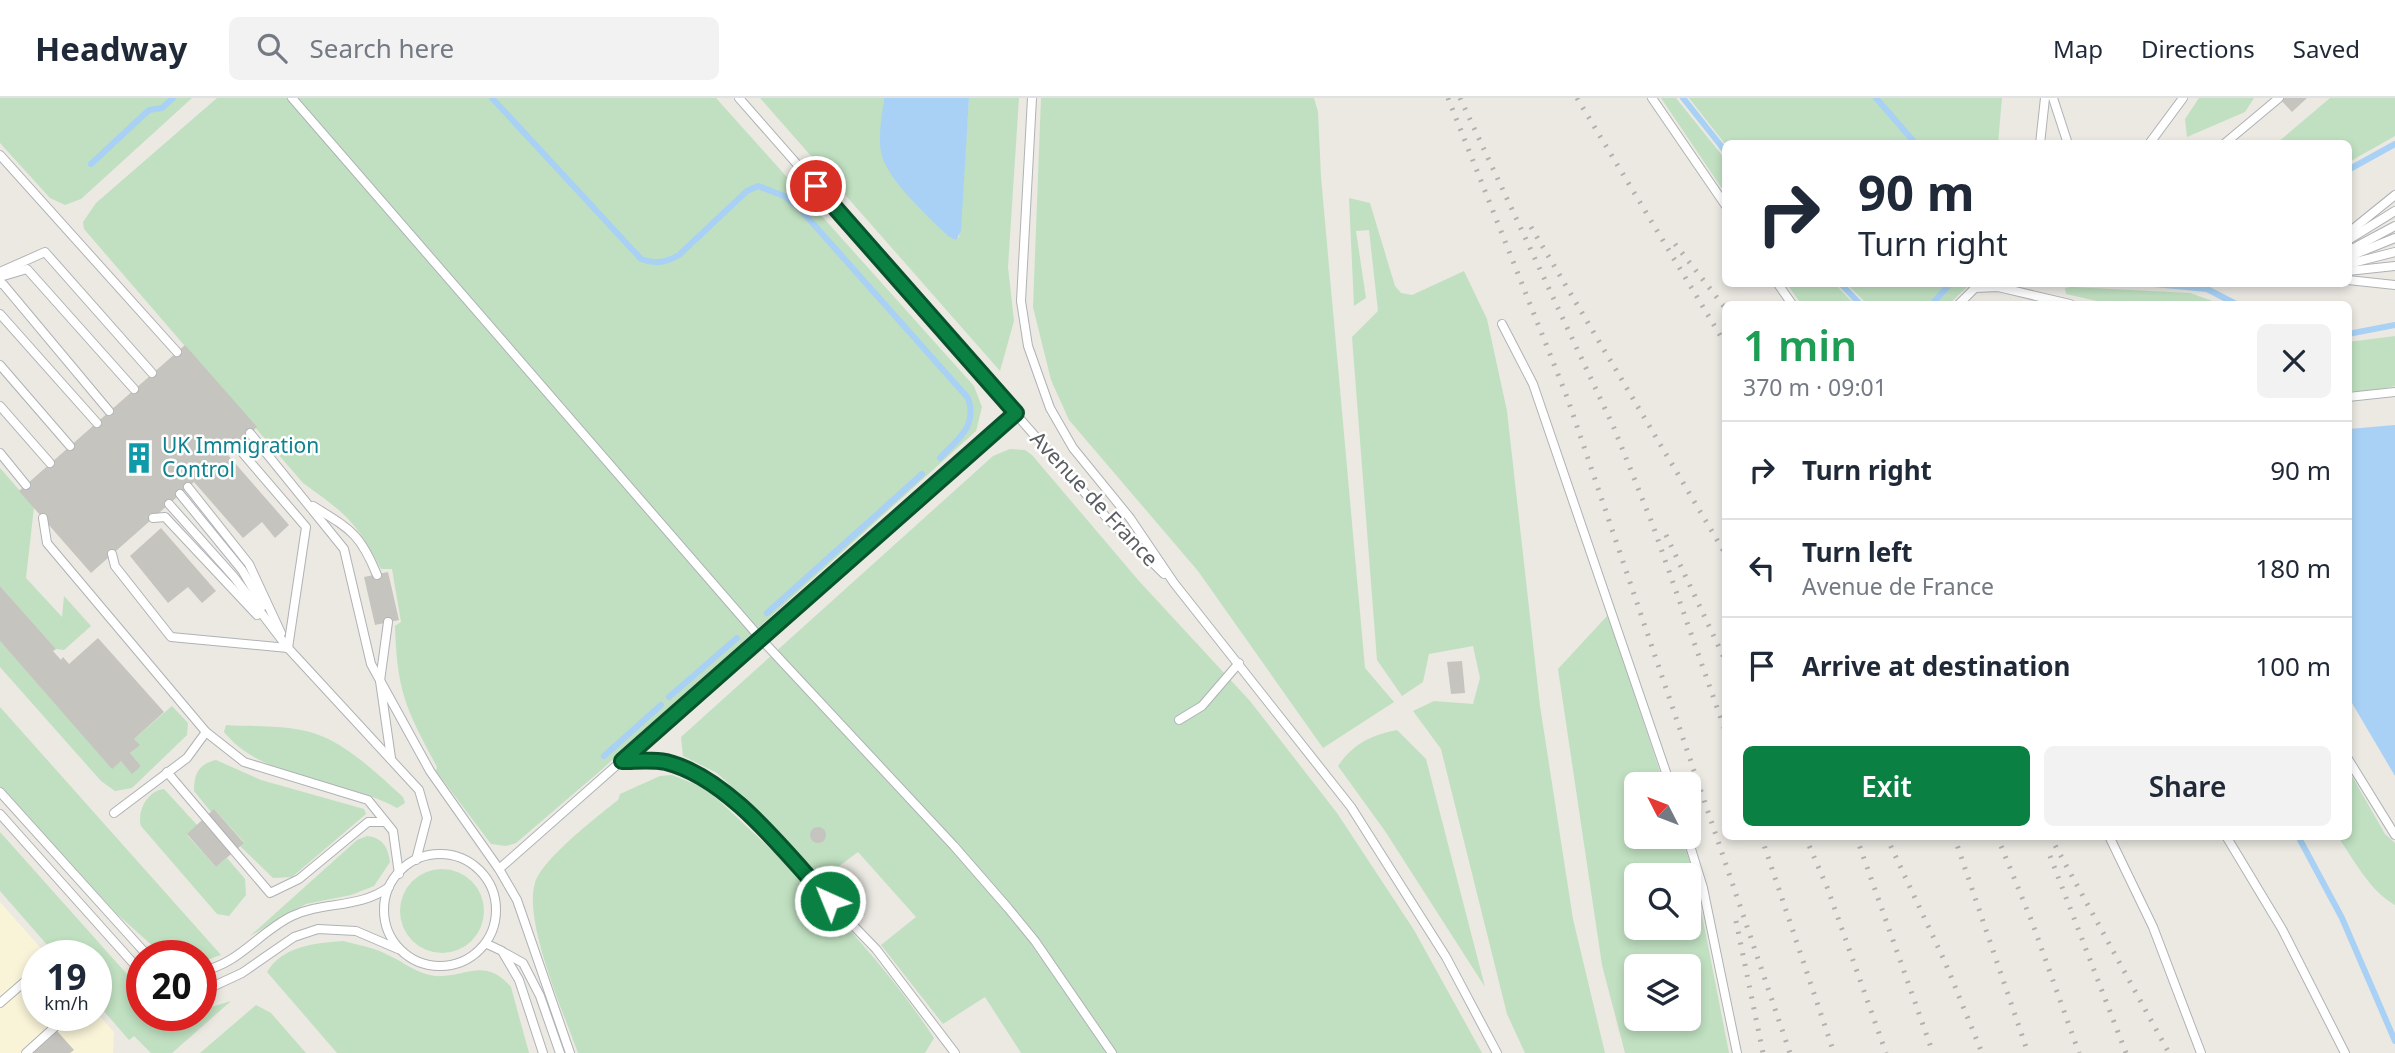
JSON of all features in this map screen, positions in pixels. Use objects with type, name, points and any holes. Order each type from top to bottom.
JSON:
[{"type":"lane","points":[[292,98],[761,639],[954,846],[1008,908],[1035,941],[1112,1053]]},
{"type":"lane","name":"Avenue de France","points":[[739,98],[1106,517],[1174,583]]},
{"type":"lane","points":[[1032,98],[1021,301],[1028,346],[1050,408],[1061,430],[1130,518],[1174,583],[1239,663],[1371,838],[1446,957],[1497,1053]]},
{"type":"lane","points":[[1652,98],[1722,200]]},
{"type":"lane","points":[[2040,140],[2045,98]]},
{"type":"lane","points":[[2053,98],[2067,140]]},
{"type":"lane","points":[[2152,140],[2183,98]]},
{"type":"lane","points":[[2229,140],[2279,98]]},
{"type":"lane","points":[[0,155],[177,352]]},
{"type":"lane","points":[[2352,233],[2395,195]]},
{"type":"lane","points":[[2352,233],[2395,201]]},
{"type":"lane","points":[[2352,234],[2395,211]]},
{"type":"lane","points":[[2352,249],[2395,226]]},
{"type":"lane","points":[[2352,255],[2395,237]]},
{"type":"lane","points":[[0,274],[45,252],[152,373]]},
{"type":"lane","points":[[2352,263],[2395,252]]},
{"type":"lane","points":[[2352,271],[2395,266]]},
{"type":"lane","points":[[0,274],[27,269],[134,389]]},
{"type":"lane","points":[[2352,280],[2395,285]]},
{"type":"lane","points":[[0,284],[3,284],[110,411]]},
{"type":"lane","points":[[1962,301],[1977,287]]},
{"type":"lane","points":[[1998,287],[2057,301]]},
{"type":"lane","points":[[0,314],[97,423]]},
{"type":"lane","points":[[1502,324],[1533,383],[1666,772]]},
{"type":"lane","points":[[0,365],[70,446]]},
{"type":"lane","points":[[2352,397],[2395,392]]},
{"type":"lane","points":[[0,405],[50,463]]},
{"type":"lane","points":[[499,869],[1016,413]]},
{"type":"lane","points":[[250,433],[344,550],[372,664],[380,681],[430,771],[499,869],[517,900],[561,1053]]},
{"type":"lane","points":[[233,449],[240,450],[306,527],[288,648]]},
{"type":"lane","points":[[0,453],[26,485]]},
{"type":"lane","points":[[188,487],[249,564],[288,648]]},
{"type":"lane","points":[[180,494],[242,570],[288,648]]},
{"type":"lane","points":[[307,503],[351,529],[366,548],[377,575]]},
{"type":"lane","points":[[169,504],[234,577],[288,648]]},
{"type":"lane","points":[[153,519],[165,517],[419,790],[427,818],[416,860]]},
{"type":"lane","points":[[43,518],[47,543],[206,732],[244,762],[368,800],[393,831],[399,874]]},
{"type":"lane","points":[[112,554],[115,566],[171,637],[288,648]]},
{"type":"lane","points":[[388,622],[380,681],[391,758]]},
{"type":"lane","points":[[1179,720],[1202,706],[1239,663]]},
{"type":"lane","points":[[114,813],[187,758],[206,732]]},
{"type":"lane","points":[[622,761],[664,761],[699,776],[725,793],[876,949],[954,1053]]},
{"type":"lane","points":[[2352,765],[2395,835]]},
{"type":"lane","points":[[167,772],[270,893],[299,879],[368,821],[385,822]]},
{"type":"lane","points":[[0,792],[134,940]]},
{"type":"lane","points":[[0,814],[126,955]]},
{"type":"lane","points":[[2111,840],[2153,927],[2201,1053]]},
{"type":"lane","points":[[2228,840],[2282,929],[2346,1053]]},
{"type":"lane","points":[[1691,849],[1703,888],[1737,1053]]},
{"type":"lane","points":[[217,968],[290,917],[305,911],[364,902],[389,887],[399,874],[416,860],[453,854],[479,867],[495,892],[496,921],[487,944],[458,962],[428,965],[403,951],[356,932],[318,929],[294,937],[242,973],[217,985]]},
{"type":"lane","points":[[389,887],[383,914],[392,939],[403,951]]},
{"type":"lane","points":[[487,944],[523,963],[545,995],[569,1053]]},
{"type":"lane","points":[[502,951],[519,980],[543,1053]]},
{"type":"lane","points":[[0,1003],[21,985]]},
{"type":"lane","points":[[545,995],[561,1053]]},
{"type":"lane","points":[[26,1053],[50,1031]]},
{"type":"lane","points":[[558,1035],[569,1053]]},
{"type":"shaded area","points":[[0,902],[34,940],[21,940],[21,1031],[112,1030],[114,1032],[113,1053],[0,1053]]},
{"type":"green space","points":[[0,98],[192,98],[81,199],[65,205],[50,198],[0,143]]},
{"type":"green space","points":[[217,98],[716,98],[974,386],[982,407],[976,431],[599,772],[516,843],[506,846],[491,844],[436,771],[437,767],[405,700],[396,649],[395,626],[401,622],[392,569],[381,569],[365,540],[349,520],[330,502],[303,483],[84,229],[83,222],[96,203]]},
{"type":"green space","points":[[760,98],[884,98],[880,141],[959,238],[969,98],[1019,98],[1008,267],[1014,321],[1000,371]]},
{"type":"green space","points":[[1041,98],[1314,98],[1318,112],[1321,177],[1365,668],[1394,702],[1323,748],[1198,571],[1069,420],[1051,380],[1033,307]]},
{"type":"green space","points":[[1661,98],[1676,98],[1722,155],[1722,189]]},
{"type":"green space","points":[[1689,98],[2002,98],[1998,140],[1722,140]]},
{"type":"green space","points":[[2199,98],[2254,98],[2245,112],[2187,137],[2185,119]]},
{"type":"green space","points":[[2330,98],[2395,98],[2395,136],[2352,160],[2352,140],[2281,140]]},
{"type":"green space","points":[[1349,198],[1370,203],[1395,286],[1401,293],[1412,295],[1464,271],[1487,319],[1507,411],[1540,706],[1573,919],[1605,1053],[1525,1053],[1507,1014],[1441,749],[1413,711],[1434,701],[1473,704],[1480,678],[1473,646],[1429,654],[1423,682],[1402,696],[1377,660],[1352,337],[1378,311],[1369,230],[1356,231],[1366,298],[1354,306]]},
{"type":"green space","points":[[1789,287],[1838,287],[1851,301],[1799,301]]},
{"type":"green space","points":[[1850,287],[1967,287],[1952,301],[1864,301]]},
{"type":"green space","points":[[2065,288],[2190,293],[2213,301],[2097,301],[2066,294]]},
{"type":"green space","points":[[2395,336],[2395,386],[2373,391],[2352,391],[2352,341]]},
{"type":"green space","points":[[1010,449],[1025,450],[1032,455],[1139,581],[1250,701],[1337,813],[1414,930],[1482,1053],[1021,1053],[985,997],[943,1024],[881,945],[916,917],[858,852],[822,879],[717,773],[683,756],[681,737],[993,456]]},
{"type":"green space","points":[[0,468],[34,507],[26,578],[62,617],[64,596],[91,626],[64,650],[56,649],[0,586]]},
{"type":"green space","points":[[1608,615],[1660,772],[1624,772],[1624,849],[1685,849],[1690,863],[1624,863],[1624,940],[1701,940],[1701,910],[1729,1053],[1625,1053],[1602,965],[1558,669]]},
{"type":"green space","points":[[0,641],[112,768],[121,761],[132,773],[141,766],[130,753],[139,745],[134,739],[172,706],[188,723],[187,735],[132,788],[115,791],[101,781],[0,667]]},
{"type":"green space","points":[[0,707],[208,940],[146,940],[117,914],[0,787]]},
{"type":"green space","points":[[226,725],[289,728],[324,737],[366,764],[403,797],[405,803],[397,808],[353,790],[306,778],[261,761],[241,748],[224,732]]},
{"type":"green space","points":[[1397,730],[1426,759],[1485,987],[1385,831],[1338,766],[1363,742]]},
{"type":"green space","points":[[216,760],[261,780],[364,809],[366,814],[292,877],[273,878],[240,846],[244,842],[215,810],[211,812],[194,791],[199,770],[205,764]]},
{"type":"green space","points":[[672,775],[705,788],[798,875],[856,937],[910,1003],[934,1038],[925,1053],[578,1053],[540,943],[533,900],[535,883],[559,850],[618,800],[620,794],[660,776]]},
{"type":"green space","points":[[2352,776],[2385,834],[2395,843],[2395,905],[2370,883],[2340,840],[2352,840]]},
{"type":"green space","points":[[164,789],[197,825],[187,835],[216,867],[227,858],[245,879],[246,895],[229,916],[217,914],[141,826],[142,808],[148,798]]},
{"type":"green space","points":[[0,832],[96,940],[43,940],[0,891]]},
{"type":"green space","points":[[367,836],[384,844],[390,862],[374,886],[351,895],[306,904],[250,936],[357,840]]},
{"type":"green space","points":[[442,869],[465,876],[477,888],[484,911],[477,934],[465,946],[442,953],[419,946],[407,934],[400,911],[407,888],[419,876]]},
{"type":"green space","points":[[343,941],[379,951],[429,975],[446,976],[483,970],[492,972],[511,987],[529,1053],[337,1053],[267,972],[281,956],[291,951],[311,945]]},
{"type":"green space","points":[[112,957],[126,973],[126,1031],[197,1031],[172,1053],[151,1053],[134,1036],[129,1040],[112,1020]]},
{"type":"green space","points":[[231,1001],[217,1013],[217,1005]]},
{"type":"green space","points":[[256,1005],[271,1013],[306,1053],[200,1053]]},
{"type":"water","points":[[884,98],[969,98],[961,231],[956,240],[948,236],[909,197],[884,163],[880,139]]},
{"type":"water","points":[[2395,425],[2395,776],[2352,703],[2352,429]]},
{"type":"building","points":[[2279,98],[2307,98],[2292,112]]},
{"type":"building","name":"UK Immigration Control","points":[[185,345],[257,427],[227,454],[289,525],[275,538],[262,522],[243,538],[194,482],[91,573],[19,491]]},
{"type":"building","points":[[161,528],[216,591],[202,603],[188,587],[168,603],[130,556]]},
{"type":"building","points":[[388,572],[399,620],[375,625],[364,577]]},
{"type":"building","points":[[0,586],[56,649],[53,651],[61,660],[63,657],[69,664],[98,638],[164,712],[134,739],[140,745],[130,753],[141,766],[132,774],[121,761],[112,769],[0,641]]},
{"type":"building","points":[[1462,661],[1465,693],[1451,694],[1447,662]]},
{"type":"building","points":[[214,809],[244,843],[216,867],[187,834]]},
{"type":"building","points":[[818,827],[824,829],[824,841],[818,843],[812,841],[810,835],[812,829]]},
{"type":"building","points":[[57,1031],[74,1050],[70,1053],[32,1053]]},
{"type":"waterway","points":[[91,164],[149,110],[162,108],[173,98]]},
{"type":"waterway","points":[[492,98],[641,259],[660,262],[679,255],[747,191],[758,186],[784,196],[800,209],[968,398],[968,424],[940,458]]},
{"type":"waterway","points":[[1683,98],[1722,147]]},
{"type":"waterway","points":[[1876,98],[1913,140]]},
{"type":"waterway","points":[[2352,168],[2395,144]]},
{"type":"waterway","points":[[1844,287],[1857,301]]},
{"type":"waterway","points":[[1935,301],[1947,287]]},
{"type":"waterway","points":[[2186,287],[2207,289],[2230,301]]},
{"type":"waterway","points":[[2352,333],[2395,325]]},
{"type":"waterway","points":[[767,613],[922,474]]},
{"type":"waterway","points":[[669,697],[737,638]]},
{"type":"waterway","points":[[604,756],[661,705]]},
{"type":"waterway","points":[[2300,840],[2342,918],[2395,1041]]},
{"type":"railway","points":[[1448,98],[1567,397],[1790,1053]]},
{"type":"railway","points":[[1460,98],[1614,428],[1652,523],[1722,722]]},
{"type":"railway","points":[[1577,98],[1722,338]]},
{"type":"railway","points":[[1531,227],[1722,548]]},
{"type":"railway","points":[[1675,244],[1722,304]]},
{"type":"railway","points":[[1666,535],[1722,654]]},
{"type":"railway","points":[[1762,840],[1834,1053]]},
{"type":"railway","points":[[1807,840],[1827,887],[1886,1053]]},
{"type":"railway","points":[[1857,840],[1933,1053]]},
{"type":"railway","points":[[1888,840],[1945,962],[1982,1053]]},
{"type":"railway","points":[[1955,840],[2028,1053]]},
{"type":"railway","points":[[1999,840],[2032,922],[2079,1053]]},
{"type":"railway","points":[[2052,840],[2169,1053]]},
{"type":"railway","points":[[2050,856],[2126,1053]]},
{"type":"railway","points":[[1736,921],[1763,1053]]},
{"type":"place","name":"UK Immigration Control","points":[[139,458]]},
{"type":"route","points":[[816,186],[1016,413],[622,761],[664,761],[710,781],[751,817],[830,901]]}]
